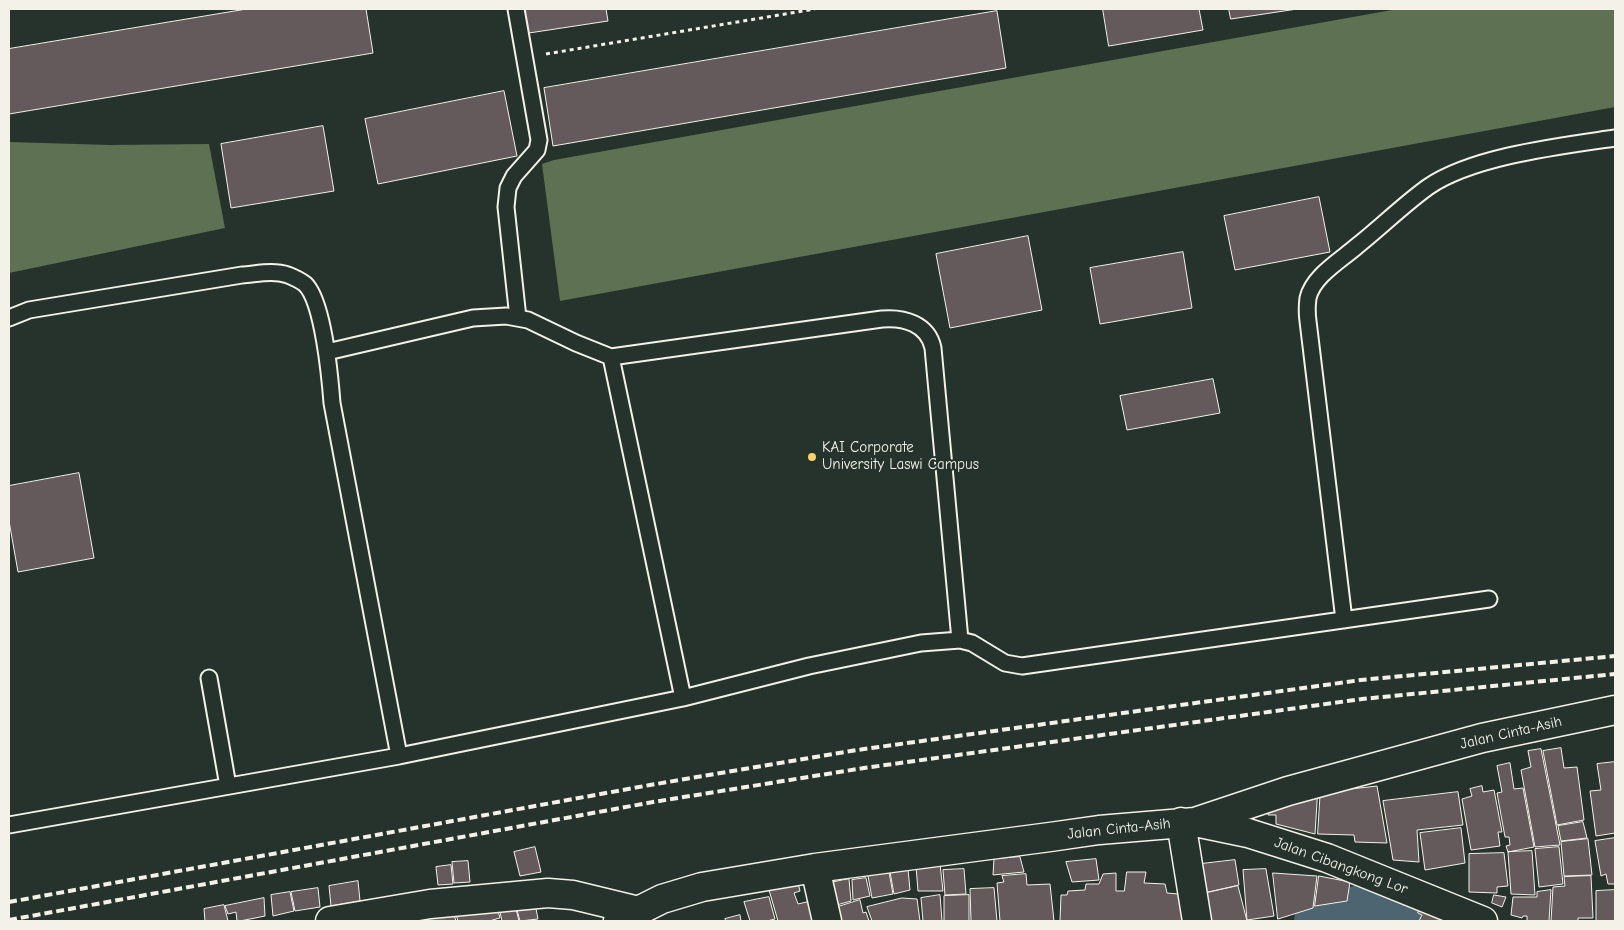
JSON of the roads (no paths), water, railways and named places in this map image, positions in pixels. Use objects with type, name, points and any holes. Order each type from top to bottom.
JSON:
[{"type":"street","name":"Jalan Cinta-Asih","points":[[628,916],[662,899],[702,887],[815,868],[1099,830],[1188,822],[1288,791],[1473,740],[1615,710]]},
{"type":"street","points":[[1188,822],[1197,921]]},
{"type":"street","name":"Jalan Cibangkong Lor","points":[[1188,822],[1248,833],[1327,858],[1483,921]]},
{"type":"street","points":[[815,868],[826,921]]},
{"type":"street","points":[[330,921],[430,904],[548,893],[573,895],[628,916]]},
{"type":"lane","points":[[516,9],[539,140],[537,150],[514,176],[508,188],[506,207],[518,318]]},
{"type":"lane","points":[[1344,620],[1308,321],[1308,299],[1312,289],[1321,277],[1423,191],[1441,180],[1482,164],[1518,154],[1615,138]]},
{"type":"lane","points":[[9,318],[29,310],[242,275],[274,272],[288,275],[305,284],[313,297],[327,352],[334,412],[399,756]]},
{"type":"lane","points":[[327,352],[473,318],[506,316],[528,320],[611,357],[882,319],[909,321],[926,332],[933,348],[960,640]]},
{"type":"lane","points":[[611,357],[683,698]]},
{"type":"lane","points":[[9,825],[399,756],[683,698],[809,666],[921,643],[960,640],[972,643],[1005,663],[1022,666],[1489,599]]},
{"type":"lane","points":[[209,678],[228,786]]},
{"type":"waterway","points":[[1319,921],[1375,907],[1397,921]]},
{"type":"railway","points":[[9,902],[650,785],[857,750],[1361,680],[1615,656]]},
{"type":"railway","points":[[9,920],[653,802],[864,768],[1362,699],[1615,674]]},
{"type":"place","name":"KAI Corporate University Laswi Campus","points":[[812,457]]}]
